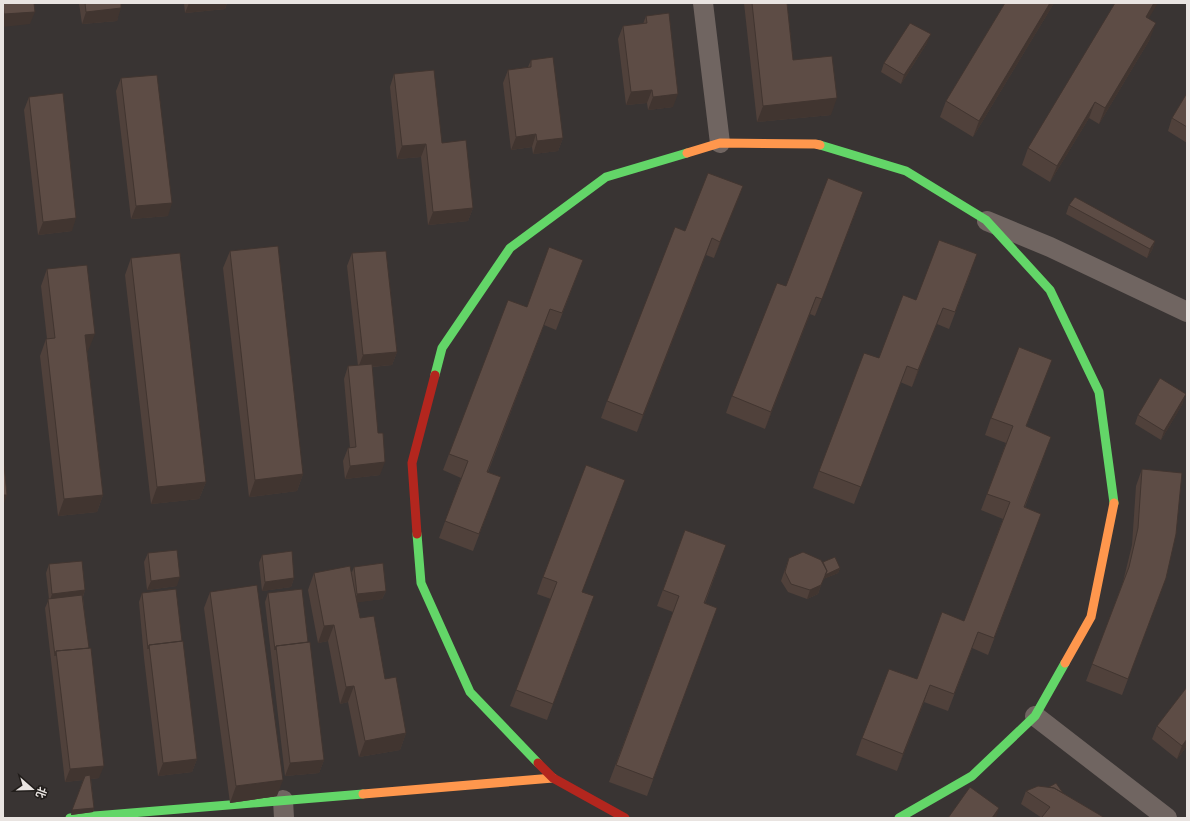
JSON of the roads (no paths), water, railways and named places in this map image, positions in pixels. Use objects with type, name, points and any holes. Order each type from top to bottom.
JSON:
[{"type":"street","points":[[703,3],[720,143]]},
{"type":"street","points":[[625,818],[553,778],[470,692],[422,583],[412,463],[442,348],[510,248],[606,177],[720,143],[815,144],[906,171],[986,220],[1050,247],[1187,312]]},
{"type":"street","points":[[899,818],[972,776],[1035,716],[1091,617],[1114,505],[1100,392],[1050,290],[986,220]]},
{"type":"street","points":[[1035,716],[1167,818]]},
{"type":"street","points":[[70,818],[284,809],[553,778]]}]
